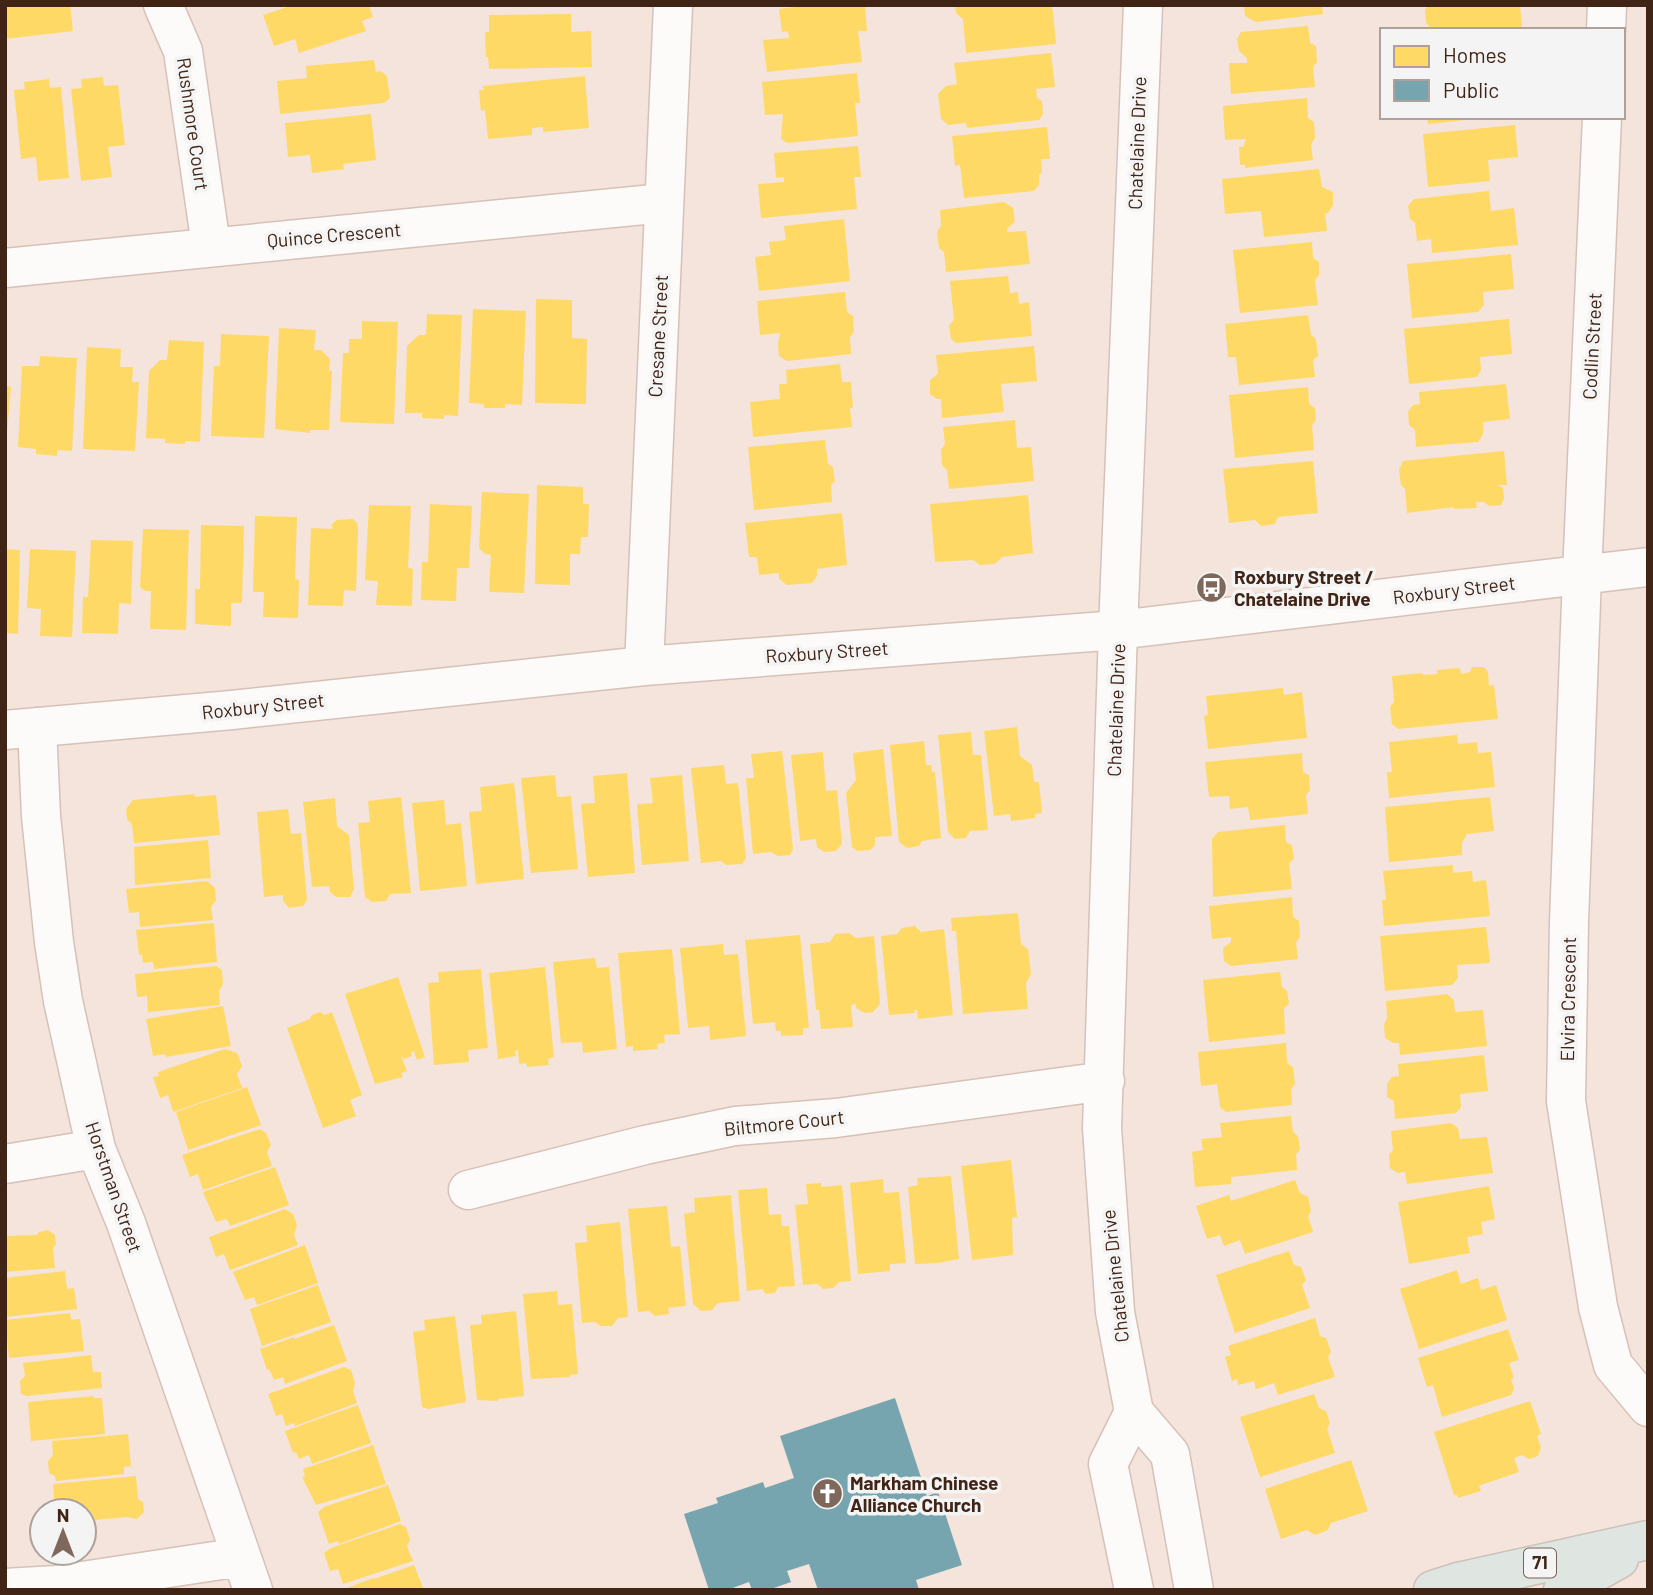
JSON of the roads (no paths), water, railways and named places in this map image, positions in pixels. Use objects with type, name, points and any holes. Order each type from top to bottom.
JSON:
[{"type":"main road","name":"71","points":[[1433,1590],[1458,1582],[1648,1542]]},
{"type":"main road","name":"71","points":[[1563,1590],[1648,1542]]},
{"type":"street","name":"Rushmore Court","points":[[163,5],[183,51],[211,246]]},
{"type":"street","name":"Cresane Street","points":[[644,666],[673,5]]},
{"type":"street","name":"Chatelaine Drive","points":[[1143,5],[1118,630],[1102,1128],[1115,1312],[1134,1412],[1170,1454],[1194,1590]]},
{"type":"street","points":[[1606,28],[1607,5]]},
{"type":"street","name":"Codlin Street","points":[[1582,575],[1602,119]]},
{"type":"street","name":"Quince Crescent","points":[[5,268],[664,203]]},
{"type":"street","name":"Roxbury Street","points":[[21,729],[232,710],[644,666],[1118,630],[1648,567]]},
{"type":"street","name":"Elvira Crescent","points":[[1582,575],[1569,922],[1566,1101],[1598,1307],[1613,1365],[1648,1407]]},
{"type":"street","name":"Horstman Street","points":[[21,729],[41,816],[63,1001],[96,1149],[127,1223],[247,1573]]},
{"type":"street","name":"Biltmore Court","points":[[468,1189],[645,1145],[735,1126],[836,1118],[1105,1082]]},
{"type":"street","points":[[5,1164],[96,1149]]},
{"type":"street","points":[[1133,1590],[1108,1464],[1134,1412]]},
{"type":"street","points":[[5,1588],[247,1573]]},
{"type":"place","name":"Roxbury Street / Chatelaine Drive","points":[[1211,588]]},
{"type":"place","name":"Markham Chinese Alliance Church","points":[[827,1494]]}]
